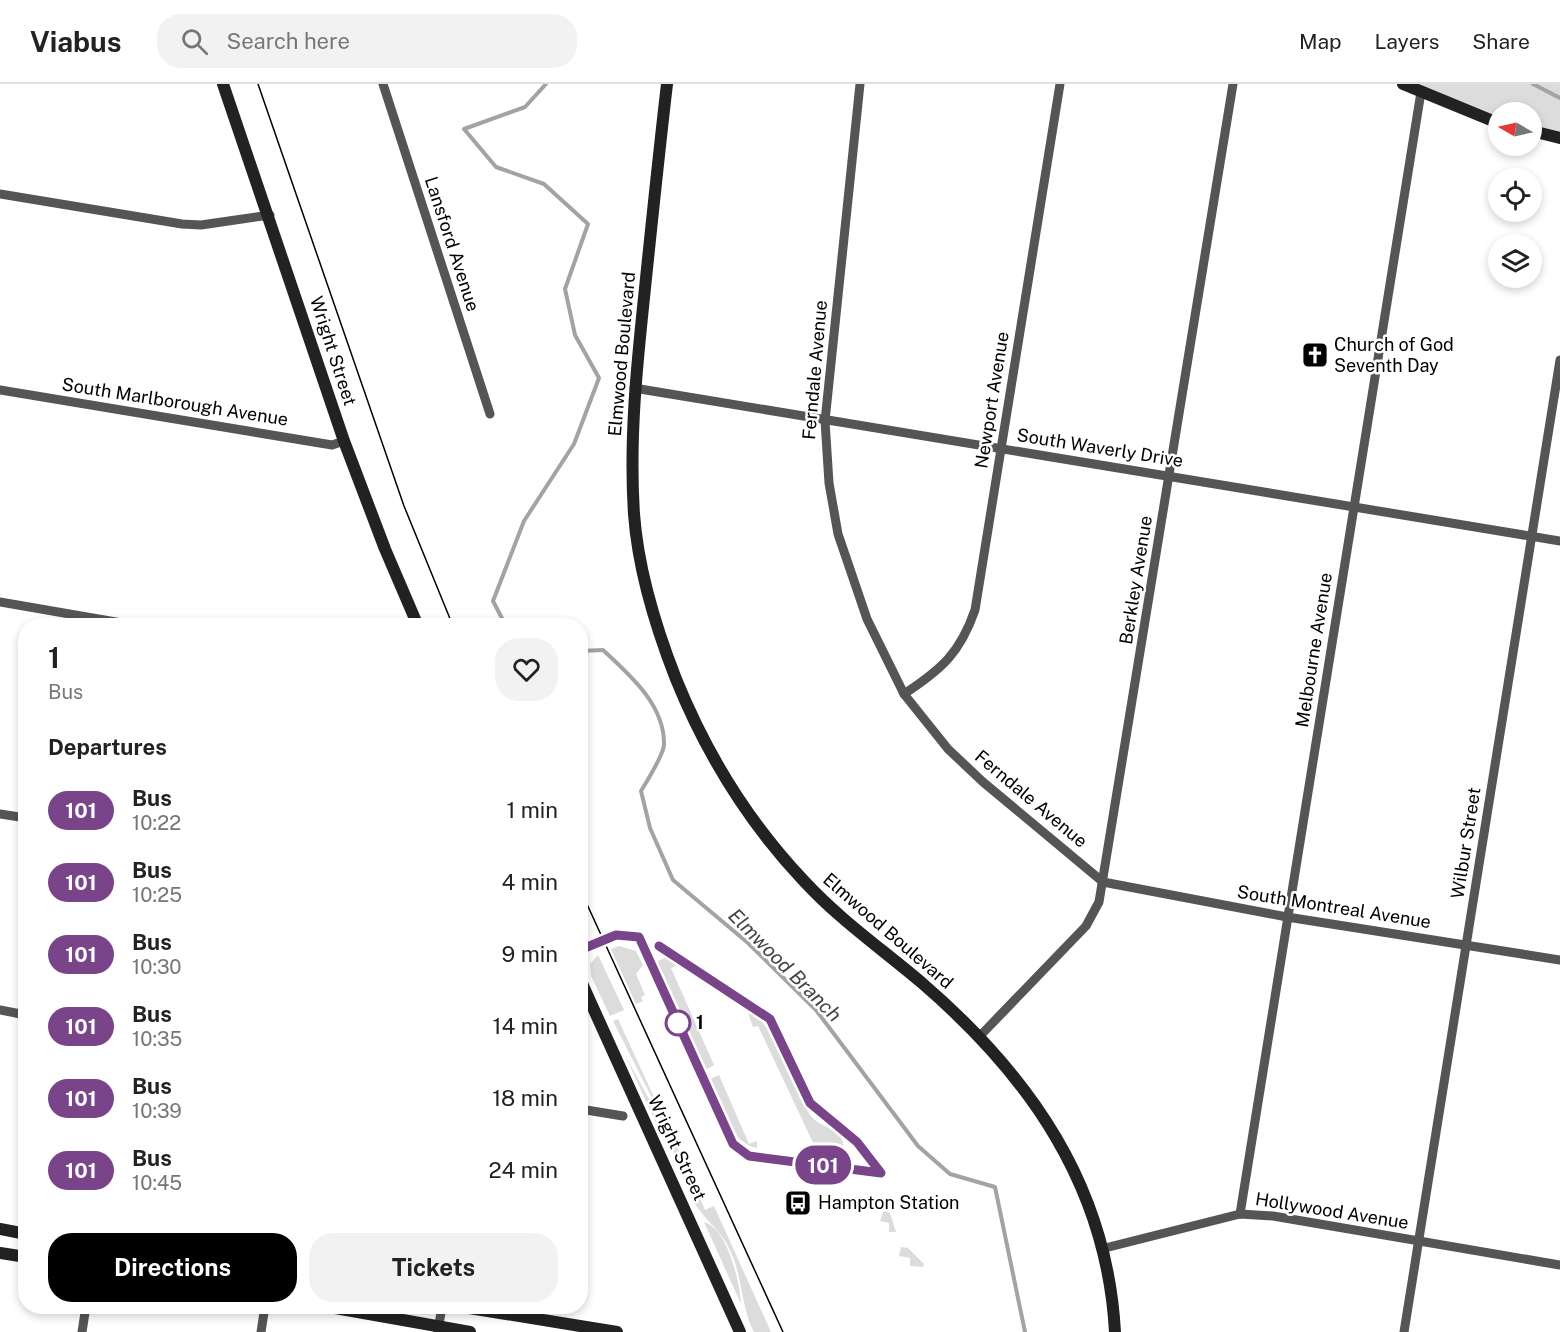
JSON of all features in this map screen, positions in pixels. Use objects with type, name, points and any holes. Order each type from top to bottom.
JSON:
[{"type":"street","name":"Wright Street","points":[[223,84],[270,215],[344,441],[385,549],[415,618]]},
{"type":"street","name":"Lansford Avenue","points":[[383,84],[490,414]]},
{"type":"street","name":"Elmwood Boulevard","points":[[667,84],[634,388],[634,517],[642,562],[677,680],[715,759],[755,822],[805,882],[844,921],[923,984],[979,1037],[1020,1081],[1059,1139],[1082,1189],[1101,1249],[1114,1310],[1115,1332]]},
{"type":"street","name":"Ferndale Avenue","points":[[860,84],[825,421],[829,483],[838,534],[867,619],[904,694],[948,749],[982,782],[1103,882]]},
{"type":"street","name":"Newport Avenue","points":[[904,694],[934,674],[953,656],[966,635],[975,610],[1060,84]]},
{"type":"street","name":"Berkley Avenue","points":[[979,1037],[1086,926],[1099,902],[1233,84]]},
{"type":"street","points":[[1403,84],[1488,119]]},
{"type":"street","name":"Melbourne Avenue","points":[[1240,1214],[1421,92]]},
{"type":"street","points":[[1542,134],[1560,138]]},
{"type":"street","points":[[0,194],[182,224],[201,225],[270,215]]},
{"type":"street","name":"Wilbur Street","points":[[1404,1332],[1560,360]]},
{"type":"street","name":"South Waverly Drive","points":[[634,388],[1560,541]]},
{"type":"street","name":"South Marlborough Avenue","points":[[0,390],[332,445],[344,441]]},
{"type":"street","points":[[0,602],[93,618]]},
{"type":"street","points":[[0,814],[18,817]]},
{"type":"street","name":"South Montreal Avenue","points":[[1103,882],[1287,917],[1560,960]]},
{"type":"street","name":"Wright Street","points":[[588,997],[740,1332]]},
{"type":"street","points":[[0,1011],[18,1014]]},
{"type":"street","points":[[588,1110],[622,1116]]},
{"type":"street","name":"Hollywood Avenue","points":[[1101,1249],[1240,1214],[1273,1216],[1560,1265]]},
{"type":"street","points":[[0,1229],[18,1232]]},
{"type":"street","points":[[0,1253],[18,1256]]},
{"type":"street","points":[[82,1332],[85,1314]]},
{"type":"street","points":[[261,1332],[264,1314]]},
{"type":"street","points":[[364,1314],[439,1329],[470,1332]]},
{"type":"street","points":[[439,1329],[441,1314]]},
{"type":"street","points":[[506,1314],[617,1332]]},
{"type":"shaded area","points":[[1416,84],[1560,84],[1560,132],[1542,128],[1542,102],[1488,102],[1488,112]]},
{"type":"shaded area","points":[[619,946],[636,951],[643,965],[636,974],[645,995],[641,997],[643,1001],[636,1004],[611,949]]},
{"type":"shaded area","points":[[598,955],[624,1010],[610,1016],[591,976],[590,964]]},
{"type":"shaded area","points":[[667,957],[677,965],[671,968],[714,1065],[705,1070],[657,968],[658,961]]},
{"type":"shaded area","points":[[748,1013],[759,1019],[768,1029],[804,1105],[815,1121],[841,1137],[843,1151],[830,1158],[816,1149],[758,1026],[753,1027]]},
{"type":"shaded area","points":[[618,1019],[688,1171],[685,1173],[689,1182],[686,1184],[653,1100],[613,1021]]},
{"type":"shaded area","points":[[625,1055],[649,1099],[665,1143]]},
{"type":"shaded area","points":[[719,1075],[749,1144],[757,1141],[757,1148],[747,1144],[739,1138],[726,1120],[710,1079]]},
{"type":"shaded area","points":[[694,1183],[705,1210],[714,1206],[771,1332],[754,1332],[746,1311],[734,1258],[723,1238],[694,1202],[687,1186]]},
{"type":"shaded area","points":[[883,1212],[890,1213],[896,1232],[889,1232],[889,1223],[880,1221]]},
{"type":"shaded area","points":[[704,1222],[712,1226],[726,1245],[735,1270],[741,1304]]},
{"type":"shaded area","points":[[901,1247],[908,1248],[924,1264],[923,1267],[910,1266],[910,1258],[899,1256]]},
{"type":"waterway","name":"Elmwood Branch","points":[[502,618],[493,601],[524,521],[574,444],[599,378],[575,335],[565,289],[588,224],[544,184],[496,167],[464,129],[525,107],[546,84]]},
{"type":"waterway","points":[[1533,84],[1560,98]]},
{"type":"waterway","name":"Elmwood Branch","points":[[588,651],[603,650],[634,680],[659,717],[663,730],[663,750],[641,791],[650,828],[673,880],[748,943],[816,1010],[918,1146],[950,1174],[995,1187],[1025,1332]]},
{"type":"tram line","points":[[258,84],[404,506],[450,618]]},
{"type":"tram line","points":[[588,906],[783,1332]]},
{"type":"bus line","name":"101","points":[[588,946],[616,935],[639,937],[733,1144],[741,1152],[749,1156],[881,1173],[857,1142],[810,1103],[770,1019],[659,946]]},
{"type":"place","name":"Church of God Seventh Day","points":[[1315,355]]},
{"type":"place","name":"1","points":[[678,1023]]},
{"type":"place","name":"Hampton Station","points":[[798,1203]]}]
